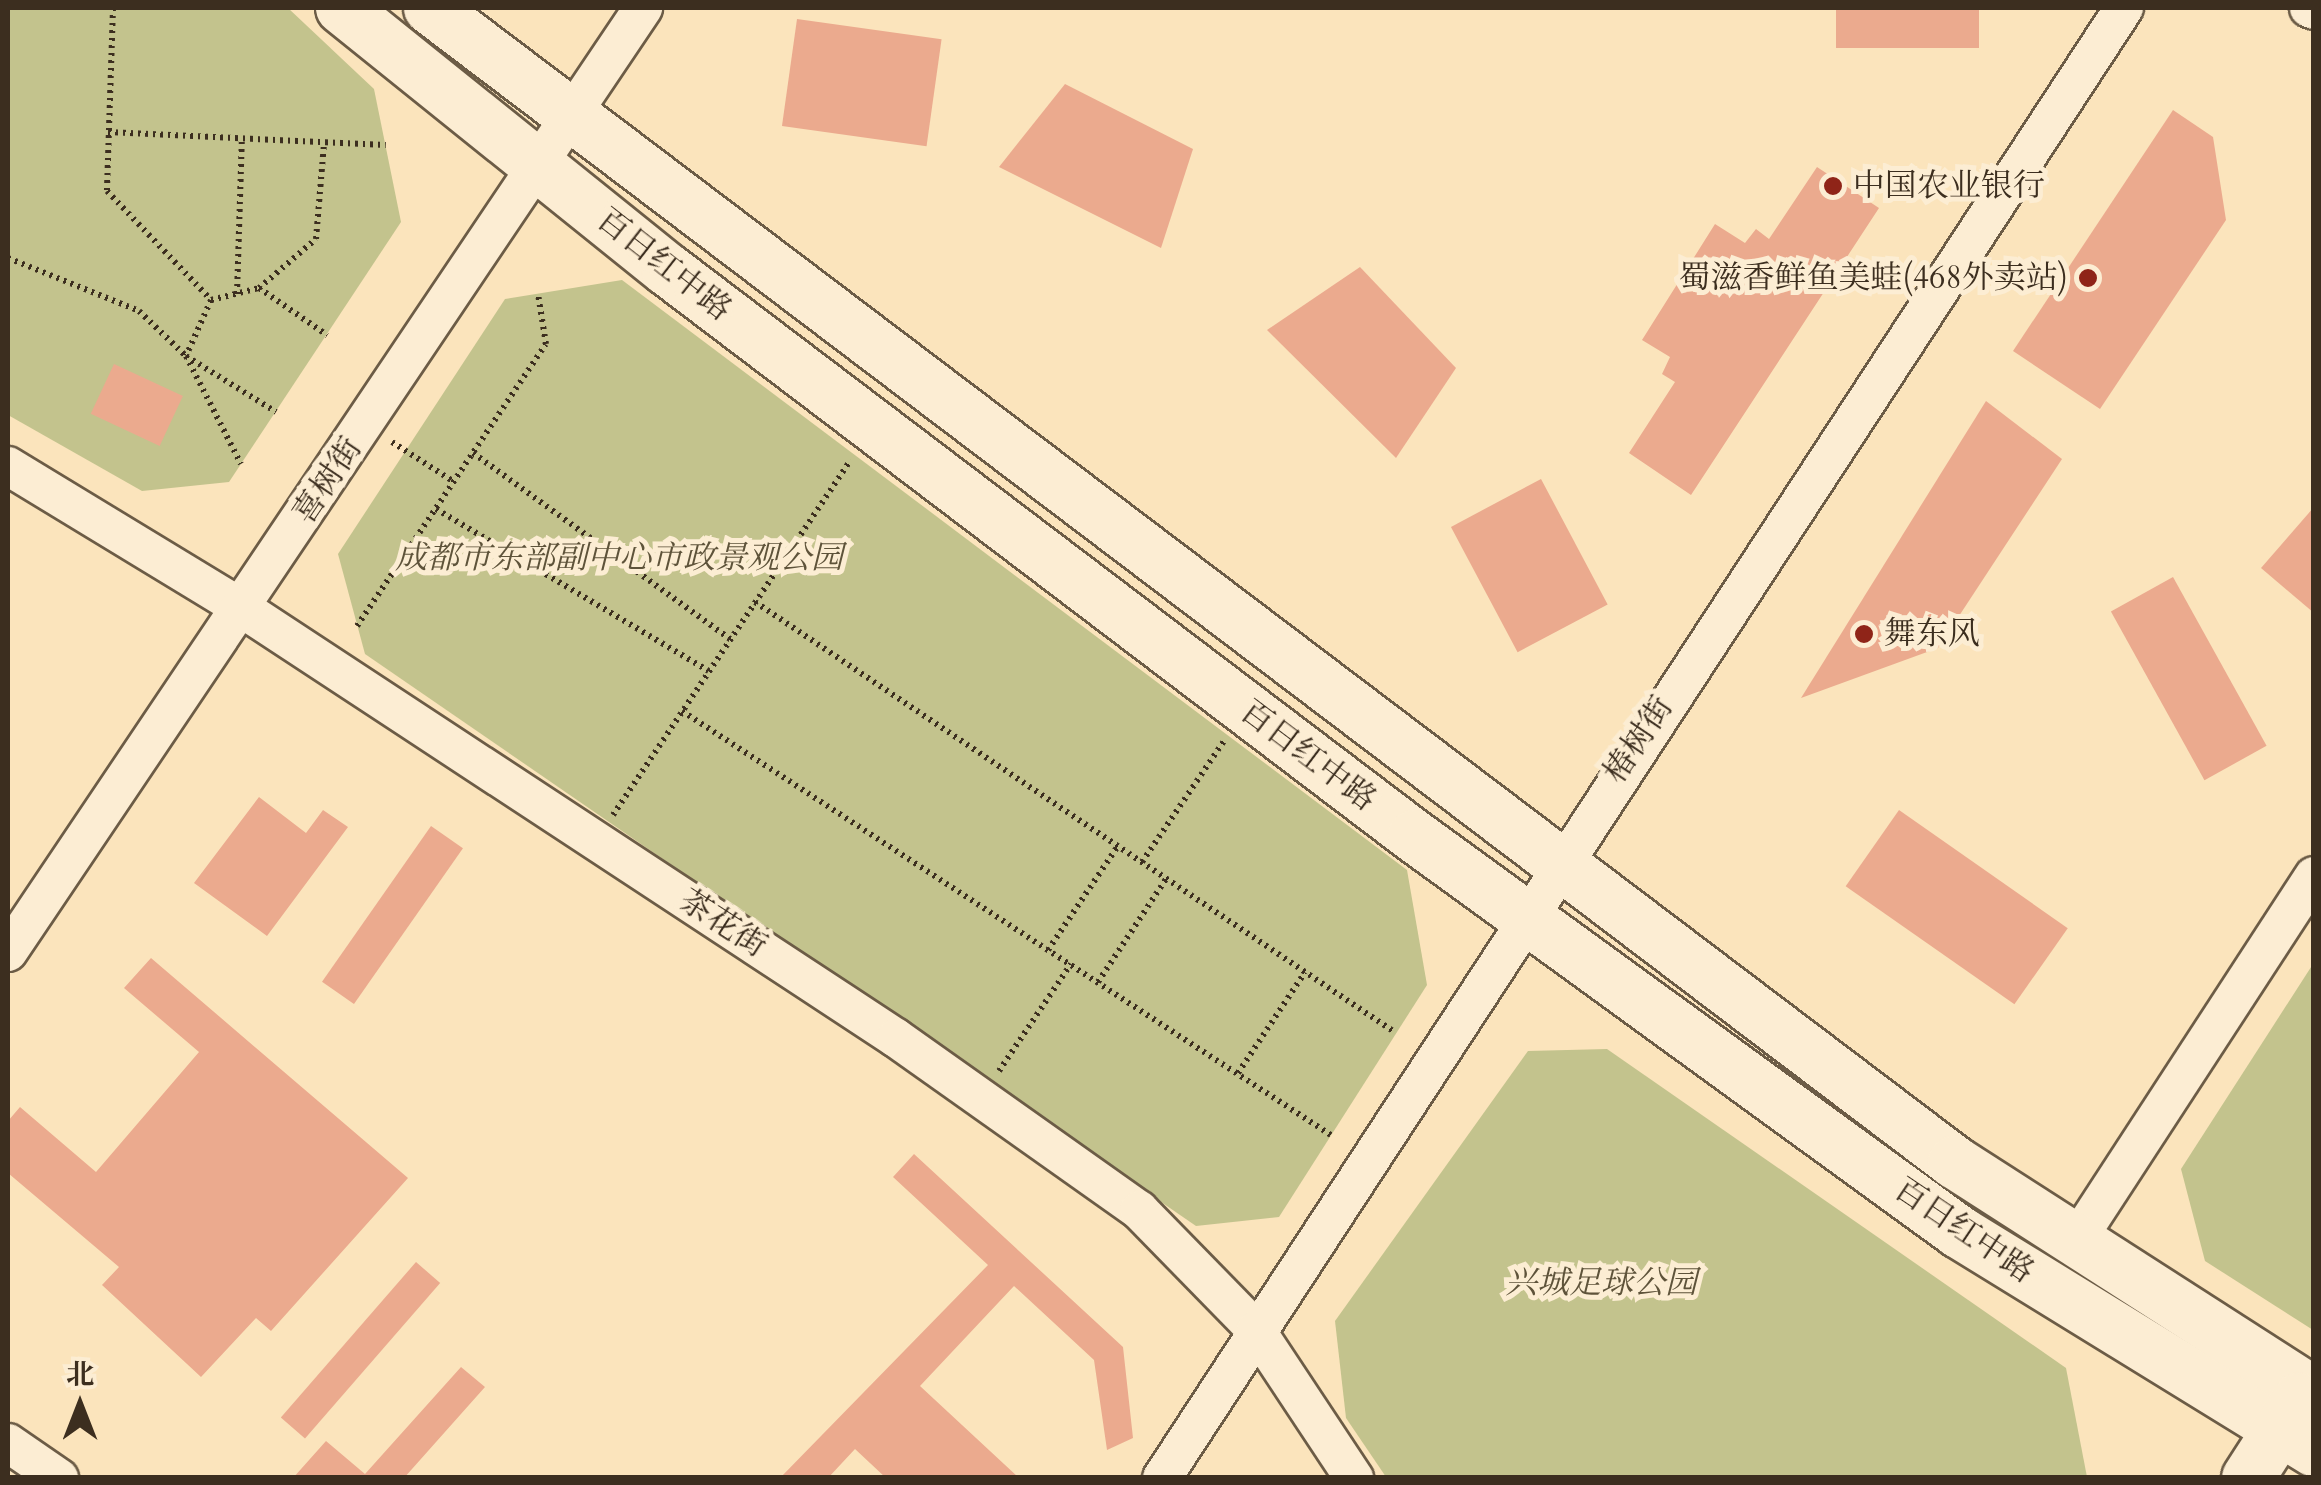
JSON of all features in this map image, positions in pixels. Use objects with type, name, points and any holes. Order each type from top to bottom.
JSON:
[{"type":"street","name":"百日红中路","points":[[342,8],[538,166],[1524,915],[1960,1232],[2303,1415]]},
{"type":"street","name":"百日红中路","points":[[430,8],[1555,867],[1954,1162],[2078,1238],[2303,1415]]},
{"type":"street","name":"喜树街","points":[[8,952],[243,609],[643,8]]},
{"type":"street","name":"椿树街","points":[[1162,1478],[1555,867],[2124,8]]},
{"type":"street","name":"茶花街","points":[[8,466],[243,609],[896,1038],[1139,1210],[1256,1330],[1354,1478]]},
{"type":"street","points":[[2078,1238],[2314,876]]},
{"type":"street","points":[[2248,1478],[2303,1415]]},
{"type":"street","points":[[8,1443],[59,1478]]},
{"type":"path","points":[[112,8],[106,192],[211,300]]},
{"type":"path","points":[[108,132],[386,145]]},
{"type":"path","points":[[238,294],[242,138]]},
{"type":"path","points":[[211,300],[258,288],[316,239],[324,142]]},
{"type":"path","points":[[8,258],[139,311],[186,356],[276,412]]},
{"type":"path","points":[[258,288],[327,335]]},
{"type":"path","points":[[358,626],[546,344],[538,294]]},
{"type":"path","points":[[186,356],[211,300]]},
{"type":"path","points":[[186,356],[241,464]]},
{"type":"path","points":[[365,425],[454,482]]},
{"type":"path","points":[[474,454],[731,640]]},
{"type":"path","points":[[608,822],[854,454]]},
{"type":"path","points":[[436,509],[710,671]]},
{"type":"path","points":[[756,602],[1396,1033]]},
{"type":"path","points":[[682,712],[1331,1134]]},
{"type":"path","points":[[1142,862],[1228,736]]},
{"type":"path","points":[[1048,950],[1118,846]]},
{"type":"path","points":[[1098,982],[1166,879]]},
{"type":"path","points":[[990,1084],[1071,964]]},
{"type":"path","points":[[1238,1074],[1305,972]]},
{"type":"green space","points":[[8,8],[288,8],[374,89],[401,222],[229,482],[142,491],[8,415]]},
{"type":"green space","name":"成都市东部副中心市政景观公园","points":[[622,280],[1407,870],[1427,985],[1279,1217],[1196,1226],[365,654],[338,554],[505,299]]},
{"type":"green space","points":[[2313,964],[2313,1330],[2205,1261],[2181,1169]]},
{"type":"green space","name":"兴城足球公园","points":[[1607,1049],[2066,1368],[2087,1477],[1386,1477],[1346,1418],[1335,1321],[1528,1051]]},
{"type":"building","points":[[1836,8],[1979,8],[1979,48],[1836,48]]},
{"type":"building","points":[[797,19],[942,39],[927,146],[782,126]]},
{"type":"building","points":[[1065,84],[1193,149],[1161,248],[999,167]]},
{"type":"building","points":[[2173,110],[2213,137],[2226,220],[2100,409],[2013,351]]},
{"type":"building","points":[[1817,167],[1879,208],[1691,495],[1629,453],[1675,382],[1662,374],[1670,357],[1642,340],[1715,224],[1745,243],[1756,229],[1769,239]]},
{"type":"building","points":[[1360,267],[1456,368],[1396,458],[1267,330]]},
{"type":"building","points":[[114,364],[183,396],[160,446],[91,414]]},
{"type":"building","points":[[1986,401],[2062,459],[1938,648],[1801,698]]},
{"type":"building","points":[[1541,479],[1608,604],[1518,652],[1451,527]]},
{"type":"building","points":[[2314,507],[2314,613],[2261,568]]},
{"type":"building","points":[[2173,577],[2267,746],[2204,780],[2111,611]]},
{"type":"building","points":[[259,797],[306,833],[323,810],[348,827],[267,936],[194,883]]},
{"type":"building","points":[[1899,810],[2068,928],[2014,1004],[1846,886]]},
{"type":"building","points":[[431,826],[463,848],[354,1004],[322,982]]},
{"type":"building","points":[[151,958],[408,1178],[271,1331],[256,1318],[201,1377],[102,1285],[119,1267],[8,1173],[8,1121],[20,1107],[96,1172],[199,1052],[124,988]]},
{"type":"building","points":[[914,1154],[1123,1347],[1133,1438],[1107,1450],[1094,1360],[1014,1286],[920,1386],[1019,1478],[886,1478],[855,1449],[828,1478],[780,1478],[988,1265],[893,1177]]},
{"type":"building","points":[[416,1262],[440,1283],[305,1438],[281,1417]]},
{"type":"building","points":[[461,1367],[485,1387],[404,1478],[293,1478],[326,1441],[365,1474]]},
{"type":"place","name":"中国农业银行","points":[[1833,186]]},
{"type":"place","name":"蜀滋香鲜鱼美蛙(468外卖站)","points":[[2088,278]]},
{"type":"place","name":"舞东风","points":[[1864,634]]}]
